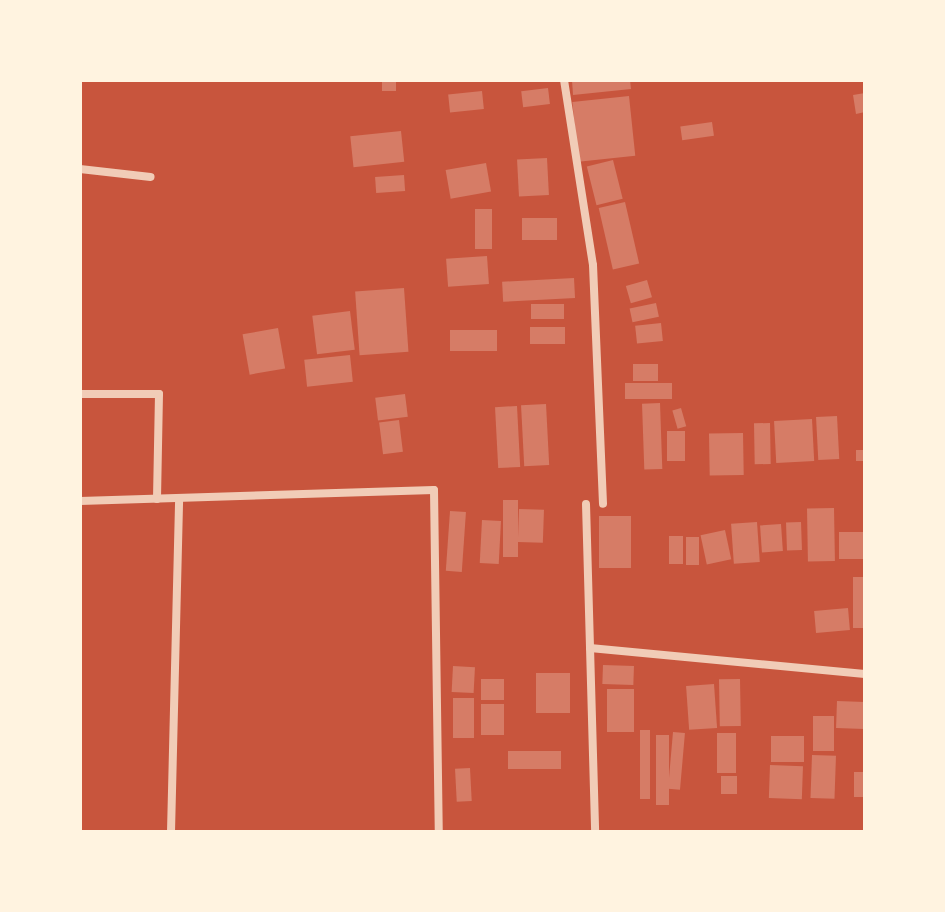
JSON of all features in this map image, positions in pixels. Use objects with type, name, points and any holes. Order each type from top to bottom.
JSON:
[{"type":"street","points":[[564,80],[593,265],[603,504]]},
{"type":"street","points":[[80,169],[151,177]]},
{"type":"street","points":[[80,394],[159,394],[157,499]]},
{"type":"street","points":[[80,501],[434,490],[439,832]]},
{"type":"street","points":[[171,832],[179,498]]},
{"type":"street","points":[[586,504],[595,832]]},
{"type":"street","points":[[590,648],[865,674]]},
{"type":"building","points":[[382,80],[396,80],[396,91],[382,91]]},
{"type":"building","points":[[572,80],[630,80],[631,89],[573,95]]},
{"type":"building","points":[[548,88],[550,104],[523,107],[521,91]]},
{"type":"building","points":[[482,91],[484,109],[450,112],[448,95]]},
{"type":"building","points":[[865,93],[865,112],[856,114],[853,95]]},
{"type":"building","points":[[629,96],[635,156],[579,162],[572,102]]},
{"type":"building","points":[[712,122],[714,136],[682,140],[680,126]]},
{"type":"building","points":[[401,131],[404,162],[354,167],[350,136]]},
{"type":"building","points":[[547,158],[549,195],[519,197],[517,160]]},
{"type":"building","points":[[613,160],[623,199],[596,205],[587,167]]},
{"type":"building","points":[[486,163],[491,192],[451,199],[446,170]]},
{"type":"building","points":[[404,175],[405,191],[376,193],[375,177]]},
{"type":"building","points":[[625,202],[639,263],[613,269],[599,208]]},
{"type":"building","points":[[475,209],[492,209],[492,249],[475,249]]},
{"type":"building","points":[[522,218],[557,218],[557,240],[522,240]]},
{"type":"building","points":[[487,256],[489,284],[448,287],[446,259]]},
{"type":"building","points":[[574,278],[575,298],[503,302],[502,282]]},
{"type":"building","points":[[647,280],[652,297],[631,303],[626,286]]},
{"type":"building","points":[[404,288],[408,352],[360,355],[355,291]]},
{"type":"building","points":[[656,303],[659,317],[633,322],[630,309]]},
{"type":"building","points":[[531,304],[564,304],[564,319],[531,319]]},
{"type":"building","points":[[350,311],[355,350],[317,354],[312,316]]},
{"type":"building","points":[[661,323],[663,341],[637,344],[635,326]]},
{"type":"building","points":[[530,327],[565,327],[565,344],[530,344]]},
{"type":"building","points":[[278,328],[285,368],[250,375],[243,334]]},
{"type":"building","points":[[450,330],[497,330],[497,351],[450,351]]},
{"type":"building","points":[[350,355],[353,382],[307,387],[304,360]]},
{"type":"building","points":[[633,364],[658,364],[658,381],[633,381]]},
{"type":"building","points":[[625,383],[672,383],[672,399],[625,399]]},
{"type":"building","points":[[405,394],[408,417],[378,420],[375,398]]},
{"type":"building","points":[[660,403],[662,469],[644,470],[642,404]]},
{"type":"building","points":[[546,404],[549,465],[524,466],[521,405]]},
{"type":"building","points":[[517,406],[520,467],[498,468],[495,407]]},
{"type":"building","points":[[681,408],[686,426],[678,429],[672,410]]},
{"type":"building","points":[[837,416],[839,459],[818,460],[816,417]]},
{"type":"building","points":[[812,419],[814,461],[776,463],[774,421]]},
{"type":"building","points":[[399,420],[403,452],[383,454],[379,422]]},
{"type":"building","points":[[754,423],[770,423],[771,464],[755,464]]},
{"type":"building","points":[[667,431],[685,431],[685,461],[667,461]]},
{"type":"building","points":[[743,433],[744,475],[710,476],[709,434]]},
{"type":"building","points":[[856,450],[865,450],[865,461],[856,461]]},
{"type":"building","points":[[503,500],[518,500],[518,557],[503,557]]},
{"type":"building","points":[[807,508],[834,508],[835,561],[808,561]]},
{"type":"building","points":[[519,509],[544,510],[543,543],[518,542]]},
{"type":"building","points":[[450,511],[466,512],[462,572],[446,571]]},
{"type":"building","points":[[599,516],[631,516],[631,568],[599,568]]},
{"type":"building","points":[[482,520],[501,521],[499,564],[480,563]]},
{"type":"building","points":[[757,522],[760,562],[734,564],[731,524]]},
{"type":"building","points":[[801,522],[802,550],[787,551],[786,523]]},
{"type":"building","points":[[781,524],[783,551],[762,552],[760,525]]},
{"type":"building","points":[[725,530],[731,559],[707,565],[701,535]]},
{"type":"building","points":[[839,532],[865,532],[865,559],[839,559]]},
{"type":"building","points":[[669,536],[683,536],[683,564],[669,564]]},
{"type":"building","points":[[686,537],[699,537],[699,565],[686,565]]},
{"type":"building","points":[[853,577],[865,577],[865,628],[853,628]]},
{"type":"building","points":[[848,608],[850,630],[816,633],[814,611]]},
{"type":"building","points":[[603,665],[634,666],[633,685],[602,684]]},
{"type":"building","points":[[453,666],[475,667],[474,693],[452,692]]},
{"type":"building","points":[[536,673],[570,673],[570,713],[536,713]]},
{"type":"building","points":[[481,679],[504,679],[504,700],[481,700]]},
{"type":"building","points":[[719,679],[740,679],[741,726],[720,726]]},
{"type":"building","points":[[714,684],[717,728],[689,730],[686,686]]},
{"type":"building","points":[[607,689],[634,689],[634,732],[607,732]]},
{"type":"building","points":[[453,698],[474,698],[474,738],[453,738]]},
{"type":"building","points":[[837,701],[865,702],[864,729],[836,728]]},
{"type":"building","points":[[481,704],[504,704],[504,735],[481,735]]},
{"type":"building","points":[[813,716],[834,716],[834,751],[813,751]]},
{"type":"building","points":[[640,730],[650,730],[650,799],[640,799]]},
{"type":"building","points":[[673,732],[685,733],[680,790],[668,789]]},
{"type":"building","points":[[717,733],[736,733],[736,773],[717,773]]},
{"type":"building","points":[[656,735],[669,735],[669,805],[656,805]]},
{"type":"building","points":[[771,736],[804,736],[804,762],[771,762]]},
{"type":"building","points":[[508,751],[561,751],[561,769],[508,769]]},
{"type":"building","points":[[812,755],[836,756],[834,799],[810,798]]},
{"type":"building","points":[[770,765],[803,766],[802,799],[769,798]]},
{"type":"building","points":[[470,768],[472,801],[457,802],[455,769]]},
{"type":"building","points":[[854,772],[865,772],[865,797],[854,797]]},
{"type":"building","points":[[721,776],[737,776],[737,794],[721,794]]}]
